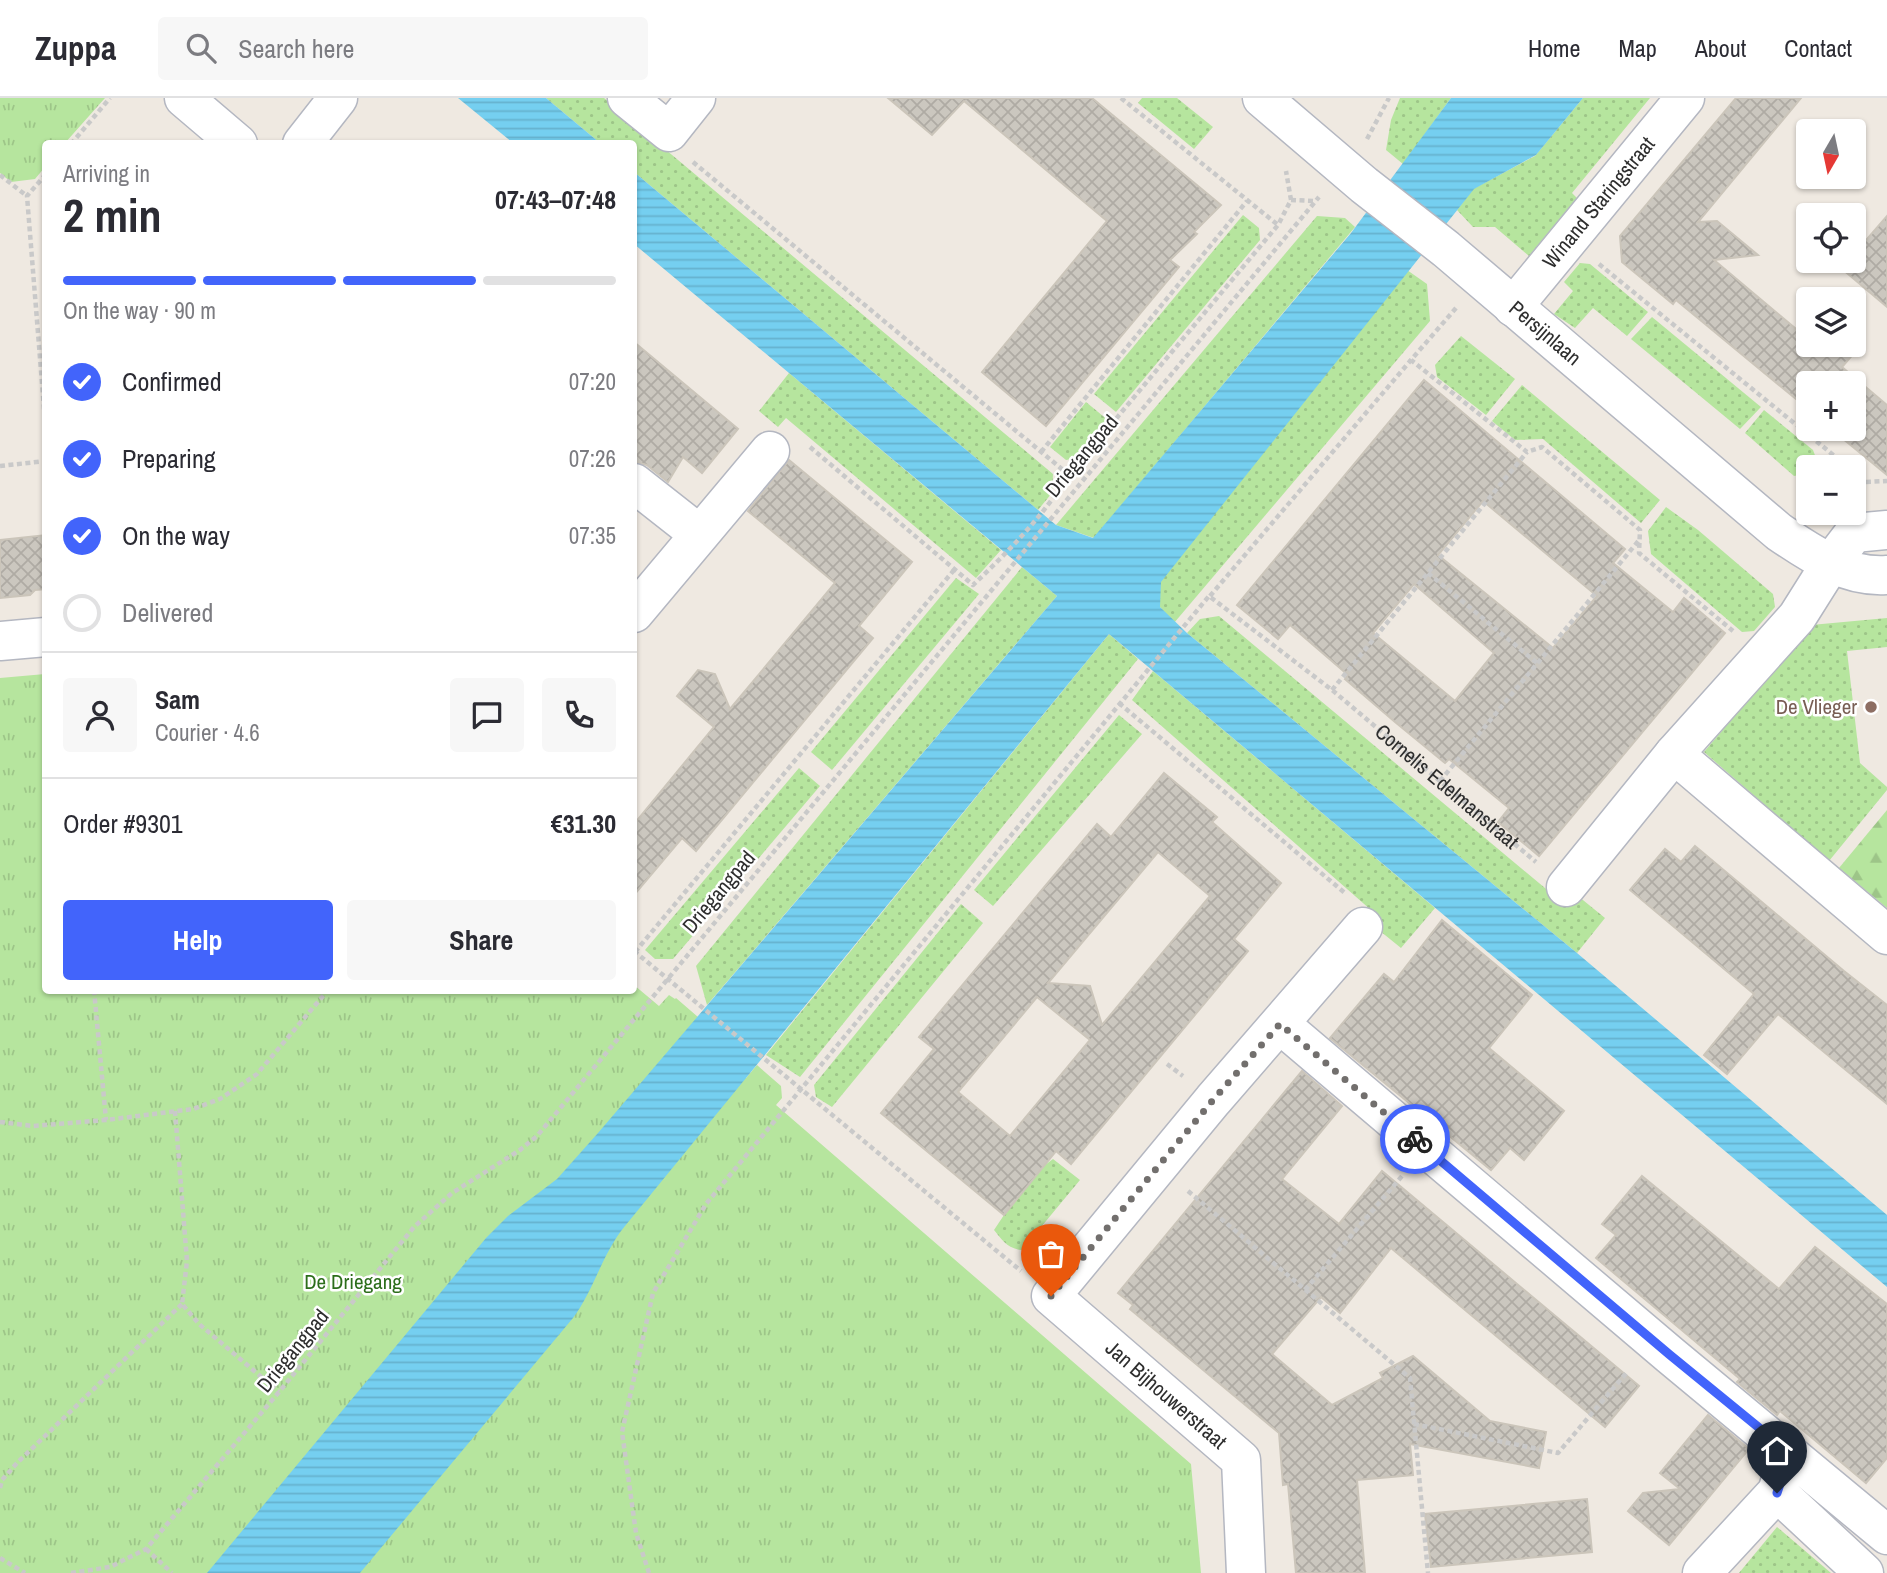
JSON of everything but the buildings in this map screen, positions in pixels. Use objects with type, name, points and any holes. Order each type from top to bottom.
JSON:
[{"type":"street","points":[[184,98],[233,140]]},
{"type":"street","points":[[305,140],[338,98]]},
{"type":"street","points":[[627,98],[669,132],[696,98]]},
{"type":"street","name":"Persijnlaan","points":[[1262,98],[1446,249],[1779,532],[1830,563],[1869,576],[1887,575]]},
{"type":"street","name":"Winand Staringstraat","points":[[1513,307],[1685,98]]},
{"type":"street","points":[[637,609],[770,451]]},
{"type":"street","points":[[637,485],[699,534]]},
{"type":"street","points":[[1566,887],[1674,754],[1797,617],[1830,563],[1854,533],[1887,530]]},
{"type":"street","points":[[0,640],[42,637]]},
{"type":"street","points":[[1674,754],[1887,934]]},
{"type":"street","points":[[1051,1296],[1363,928]]},
{"type":"street","points":[[1280,1024],[1887,1535]]},
{"type":"street","name":"Jan Bijhouwerstraat","points":[[1051,1296],[1241,1460],[1246,1573]]},
{"type":"street","points":[[1702,1573],[1777,1493],[1790,1453]]},
{"type":"street","points":[[1777,1493],[1864,1573]]},
{"type":"path","points":[[74,140],[110,98]]},
{"type":"path","points":[[1121,98],[1278,225]]},
{"type":"path","points":[[669,132],[665,138],[1069,475]]},
{"type":"path","points":[[770,451],[788,428],[974,585],[999,561],[1059,491],[1069,475],[1278,225],[1291,200],[1285,166]]},
{"type":"path","points":[[0,175],[27,197]]},
{"type":"path","name":"Driegangpad","points":[[71,1573],[110,1567],[146,1549],[414,1227],[452,1193],[520,1150],[537,1136],[1069,496],[1354,176]]},
{"type":"path","points":[[42,179],[27,197],[42,383]]},
{"type":"path","points":[[1041,452],[1247,201]]},
{"type":"path","points":[[1569,239],[1833,455]]},
{"type":"path","points":[[649,1573],[636,1533],[622,1432],[653,1293],[706,1204],[1193,614],[1462,301]]},
{"type":"path","points":[[1411,360],[1527,452]]},
{"type":"path","points":[[1332,690],[1527,452],[1542,447],[1640,530],[1639,553],[1762,655]]},
{"type":"path","points":[[0,466],[42,461]]},
{"type":"path","points":[[1866,482],[1887,481]]},
{"type":"path","points":[[1440,781],[1640,539]]},
{"type":"path","points":[[637,947],[954,570]]},
{"type":"path","points":[[1428,573],[1537,663]]},
{"type":"path","name":"Cornelis Edelmanstraat","points":[[1209,596],[1332,690],[1566,887]]},
{"type":"path","points":[[1119,703],[1369,912],[1363,928]]},
{"type":"path","points":[[637,954],[1051,1296]]},
{"type":"path","points":[[94,994],[106,1120]]},
{"type":"path","points":[[0,1122],[33,1126],[106,1120],[194,1109],[220,1099],[257,1074],[325,994]]},
{"type":"path","points":[[0,1488],[2,1480],[18,1462],[182,1304],[187,1261],[175,1111]]},
{"type":"path","points":[[1305,1290],[1426,1148]]},
{"type":"path","points":[[1159,1166],[1409,1378],[1429,1573]]},
{"type":"path","points":[[182,1304],[199,1324],[279,1392]]},
{"type":"path","points":[[1414,1424],[1558,1453],[1654,1340]]},
{"type":"path","points":[[146,1549],[172,1573]]},
{"type":"path","points":[[0,1558],[25,1573]]},
{"type":"green space","points":[[0,98],[105,98],[68,140],[42,140],[42,171],[35,179],[11,182],[0,173]]},
{"type":"green space","points":[[546,98],[604,98],[1053,474],[1052,493],[1038,510],[637,175],[637,140],[596,140]]},
{"type":"green space","points":[[1142,98],[1177,98],[1213,127],[1194,149],[1138,103]]},
{"type":"green space","points":[[1400,98],[1451,98],[1403,164],[1386,150],[1391,120]]},
{"type":"green space","points":[[1583,98],[1650,98],[1572,193],[1577,198],[1529,256],[1495,227],[1473,227],[1457,210],[1473,189],[1535,156]]},
{"type":"green space","points":[[1243,215],[1259,228],[1260,240],[1116,412],[1094,394]]},
{"type":"green space","points":[[1317,216],[1345,218],[1355,227],[1094,538],[1056,525]]},
{"type":"green space","points":[[1580,263],[1590,264],[1648,312],[1627,336],[1593,308],[1575,328],[1554,314],[1573,291],[1564,282]]},
{"type":"green space","points":[[1407,270],[1427,284],[1430,321],[1174,623],[1160,607],[1160,582]]},
{"type":"green space","points":[[1652,317],[1761,407],[1740,429],[1631,339]]},
{"type":"green space","points":[[1461,336],[1515,379],[1486,415],[1437,377],[1435,365]]},
{"type":"green space","points":[[789,373],[1001,550],[976,578],[786,418],[778,427],[759,411]]},
{"type":"green space","points":[[1522,385],[1660,500],[1641,523],[1543,439],[1515,440],[1492,421]]},
{"type":"green space","points":[[1086,402],[1109,421],[1078,458],[1066,460],[1050,447]]},
{"type":"green space","points":[[1764,410],[1796,436],[1796,441],[1802,441],[1813,450],[1815,455],[1796,455],[1794,476],[1745,433]]},
{"type":"green space","points":[[1666,507],[1698,530],[1773,594],[1775,607],[1754,631],[1742,632],[1651,554],[1648,531]]},
{"type":"green space","points":[[1022,567],[1057,596],[707,1005],[696,966]]},
{"type":"green space","points":[[956,578],[979,594],[832,770],[811,752]]},
{"type":"green space","points":[[1219,616],[1557,898],[1578,896],[1605,918],[1577,953],[1187,633],[1200,619]]},
{"type":"green space","points":[[1887,618],[1887,647],[1847,651],[1860,763],[1887,787],[1887,790],[1829,861],[1704,752],[1811,625]]},
{"type":"green space","points":[[1109,634],[1138,659],[800,1077],[766,1055]]},
{"type":"green space","points":[[1153,671],[1435,908],[1401,948],[1380,931],[1380,918],[1132,700]]},
{"type":"green space","name":"De Driegang","points":[[42,674],[42,994],[637,994],[637,988],[659,1006],[669,995],[676,998],[698,1017],[688,1029],[746,1078],[757,1065],[781,1086],[782,1098],[776,1105],[1191,1464],[1201,1573],[0,1573],[0,678]]},
{"type":"green space","points":[[1119,715],[1142,734],[993,906],[974,890]]},
{"type":"green space","points":[[799,768],[820,786],[673,959],[655,959],[645,950]]},
{"type":"green space","points":[[1887,810],[1887,908],[1839,868]]},
{"type":"green space","points":[[961,904],[983,923],[832,1107],[816,1097],[814,1085]]},
{"type":"green space","points":[[1053,1159],[1080,1180],[1022,1250],[1013,1248],[994,1230],[1045,1165]]},
{"type":"green space","points":[[1777,1527],[1831,1573],[1739,1573]]},
{"type":"water","points":[[458,98],[546,98],[596,140],[509,140]]},
{"type":"water","points":[[1451,98],[1583,98],[1536,155],[1474,189],[1161,582],[1160,607],[1187,633],[1577,953],[1887,1215],[1887,1287],[1109,634],[625,1226],[610,1248],[573,1318],[360,1573],[207,1573],[486,1238],[508,1216],[557,1179],[598,1133],[1057,596],[637,246],[637,175],[1056,525],[1093,538],[1351,233]]},
{"type":"way so far","points":[[1051,1296],[1213,1100],[1280,1024],[1415,1139]]},
{"type":"place","name":"De Vlieger","points":[[1871,707]]},
{"type":"route","points":[[1415,1139],[1790,1453],[1777,1493]]}]
